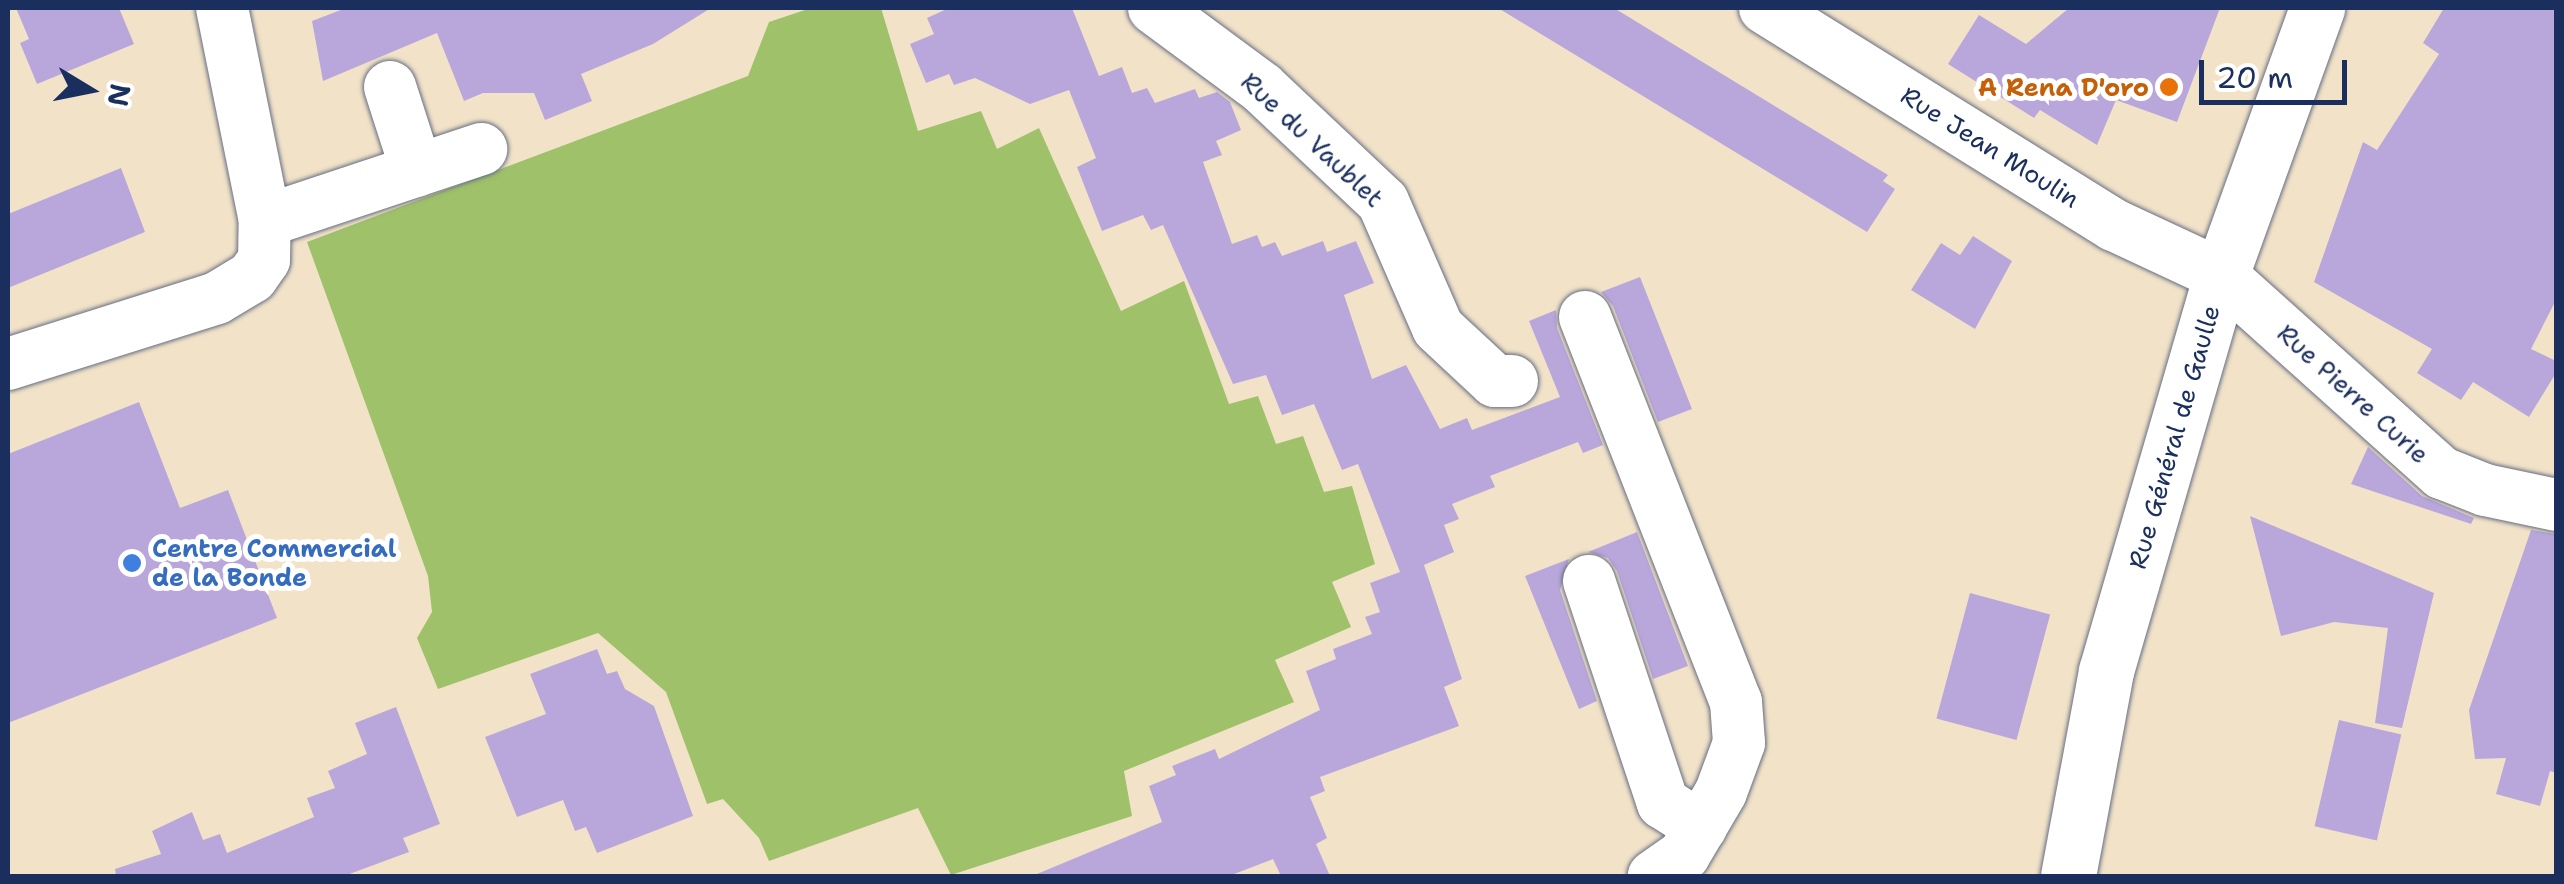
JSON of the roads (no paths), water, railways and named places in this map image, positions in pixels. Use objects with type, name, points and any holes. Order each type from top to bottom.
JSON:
[{"type":"main road","name":"Rue Général de Gaulle","points":[[2068,876],[2106,671],[2221,275],[2316,8]]},
{"type":"street","points":[[8,364],[216,298],[252,277],[264,260],[266,220],[222,8]]},
{"type":"street","name":"Rue du Vaublet","points":[[1154,8],[1262,88],[1383,202],[1438,328],[1495,382],[1512,381]]},
{"type":"street","name":"Rue Jean Moulin","points":[[1765,8],[2114,225],[2221,275]]},
{"type":"street","points":[[390,87],[416,170]]},
{"type":"street","points":[[266,220],[482,150]]},
{"type":"street","name":"Rue Pierre Curie","points":[[2221,275],[2404,444],[2457,479],[2556,505]]},
{"type":"street","points":[[1585,317],[1736,702],[1739,743],[1701,826],[1684,855],[1654,876]]},
{"type":"street","points":[[1650,426],[1686,520],[1678,546]]},
{"type":"street","points":[[1590,581],[1663,803],[1701,826]]},
{"type":"street","points":[[1647,682],[1701,826]]},
{"type":"place","name":"A Rena D'oro","points":[[2169,87]]},
{"type":"place","name":"Centre Commercial de la Bonde","points":[[132,563]]}]
